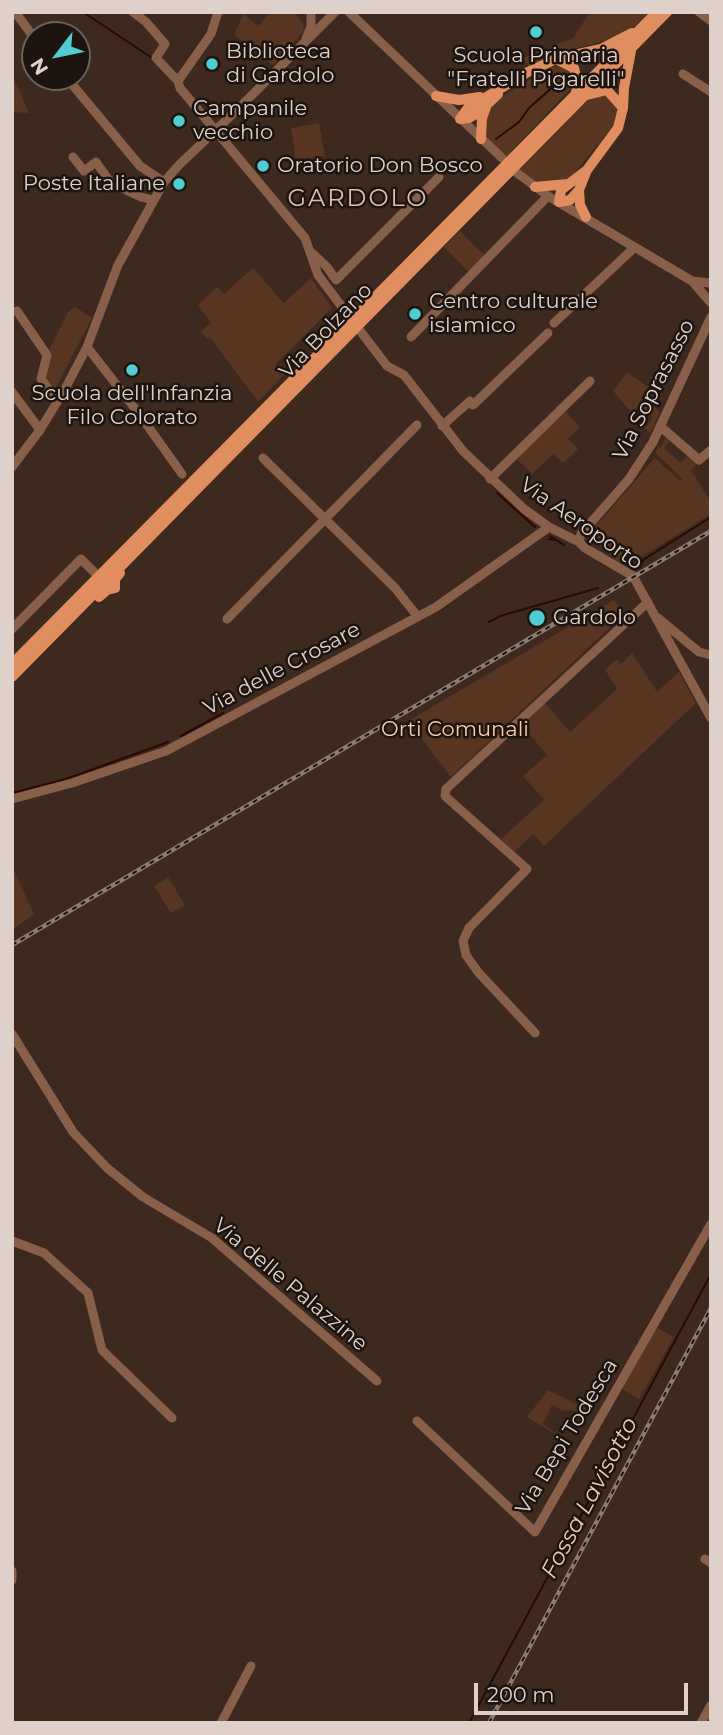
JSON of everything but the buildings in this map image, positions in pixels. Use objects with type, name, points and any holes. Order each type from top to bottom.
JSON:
[{"type":"main road","name":"Via Bolzano","points":[[12,677],[54,634],[70,625],[107,590],[115,588],[114,579],[150,543],[153,535],[657,12]]},
{"type":"main road","name":"Via Bolzano","points":[[12,664],[577,98],[632,49],[667,12]]},
{"type":"main road","points":[[460,119],[468,108],[488,101],[528,72],[556,59],[601,49],[646,24]]},
{"type":"main road","points":[[587,170],[561,190],[559,202],[570,200],[579,190],[587,170],[618,128],[632,49]]},
{"type":"main road","points":[[556,59],[574,68],[578,84],[577,98],[607,90],[623,108]]},
{"type":"main road","points":[[436,96],[488,101]]},
{"type":"main road","points":[[481,139],[482,118],[488,101]]},
{"type":"main road","points":[[535,187],[568,184]]},
{"type":"main road","points":[[579,190],[580,205],[586,218]]},
{"type":"street","points":[[133,12],[165,44],[156,58],[178,81],[180,88],[217,129],[305,238],[318,275],[348,316]]},
{"type":"street","points":[[178,81],[211,34],[218,12]]},
{"type":"street","points":[[699,12],[711,21]]},
{"type":"street","points":[[302,46],[309,32],[309,14],[323,20],[335,14],[351,15],[502,158]]},
{"type":"street","points":[[12,467],[40,430],[87,347],[118,265],[163,182],[335,14]]},
{"type":"street","points":[[683,74],[711,92]]},
{"type":"street","points":[[78,91],[140,166],[163,182]]},
{"type":"street","points":[[73,158],[84,172],[96,162],[111,183],[153,200]]},
{"type":"street","name":"Via Soprasasso","points":[[517,173],[548,196],[692,281],[709,300]]},
{"type":"street","points":[[312,253],[336,280],[439,177]]},
{"type":"street","points":[[411,337],[548,196]]},
{"type":"street","points":[[554,323],[635,247]]},
{"type":"street","name":"Via Soprasasso","points":[[579,542],[581,534],[632,473],[653,442],[710,318],[710,282],[692,281]]},
{"type":"street","points":[[16,311],[47,355],[41,379],[57,401]]},
{"type":"street","name":"Via Aeroporto","points":[[361,332],[387,366],[404,375],[442,426],[490,479],[549,527],[634,576],[711,718]]},
{"type":"street","points":[[442,426],[470,401],[473,405],[548,333]]},
{"type":"street","points":[[87,347],[182,474]]},
{"type":"street","name":"Via Aeroporto","points":[[490,479],[590,381]]},
{"type":"street","points":[[12,392],[40,430]]},
{"type":"street","points":[[227,619],[418,425]]},
{"type":"street","points":[[660,426],[699,460],[711,450]]},
{"type":"street","points":[[263,458],[395,588],[418,617]]},
{"type":"street","name":"Via delle Crosare","points":[[12,799],[57,788],[166,751],[418,617],[458,593],[549,527]]},
{"type":"street","points":[[12,629],[81,559],[99,577]]},
{"type":"street","name":"Via Aeroporto","points":[[535,1033],[478,972],[466,955],[463,941],[469,928],[527,869],[445,796],[446,789],[648,601]]},
{"type":"street","points":[[656,617],[699,652],[711,655]]},
{"type":"street","name":"Via delle Palazzine","points":[[12,1034],[73,1132],[107,1168],[143,1197],[212,1238],[377,1381]]},
{"type":"street","name":"Via Bepi Todesca","points":[[416,1421],[535,1532],[711,1224]]},
{"type":"street","points":[[12,1241],[44,1253],[88,1293],[102,1350],[172,1418]]},
{"type":"street","points":[[12,1571],[12,1580]]},
{"type":"street","points":[[221,1723],[251,1666]]},
{"type":"street","points":[[701,1723],[711,1705]]},
{"type":"green space","points":[[269,12],[295,12],[304,25],[303,32],[273,65],[234,35],[243,14],[259,26]]},
{"type":"green space","points":[[590,12],[650,12],[632,29],[613,39],[557,53],[529,67],[523,58],[573,38]]},
{"type":"green space","points":[[561,65],[571,72],[574,81],[572,87],[506,157],[485,137],[484,119],[490,107],[548,68]]},
{"type":"green space","points":[[12,76],[19,90],[29,113],[12,112]]},
{"type":"green space","points":[[606,95],[614,100],[618,112],[615,124],[567,182],[537,184],[518,170],[585,101]]},
{"type":"green space","points":[[319,123],[325,156],[296,160],[291,128]]},
{"type":"green space","points":[[460,231],[485,256],[469,272],[444,247]]},
{"type":"green space","points":[[253,268],[284,303],[311,278],[332,308],[276,364],[285,374],[258,402],[210,337],[207,339],[201,331],[211,323],[198,305],[217,287],[224,294]]},
{"type":"green space","points":[[75,307],[92,318],[54,391],[43,378],[50,348],[68,312]]},
{"type":"green space","points":[[627,372],[651,389],[645,398],[660,412],[650,433],[645,428],[653,418],[639,406],[632,413],[613,391]]},
{"type":"green space","points":[[563,409],[580,427],[568,439],[578,449],[563,463],[553,454],[532,474],[515,457]]},
{"type":"green space","points":[[666,435],[671,439],[664,448],[681,463],[689,454],[698,463],[691,470],[711,502],[711,514],[639,558],[630,551],[619,563],[587,536],[655,458],[680,481],[683,479],[655,453],[661,448]]},
{"type":"green space","name":"Orti Comunali","points":[[614,600],[625,613],[451,777],[408,721]]},
{"type":"green space","points":[[632,653],[657,692],[679,672],[696,703],[544,846],[533,834],[514,852],[501,839],[544,800],[523,776],[547,755],[521,724],[545,703],[570,732],[617,689],[605,670],[617,659],[621,664]]},
{"type":"green space","points":[[12,866],[34,914],[12,930]]},
{"type":"green space","points":[[168,877],[185,905],[171,913],[154,886]]},
{"type":"green space","points":[[654,1326],[674,1337],[639,1399],[620,1388]]},
{"type":"green space","points":[[548,1390],[589,1410],[584,1415],[572,1410],[563,1411],[552,1405],[543,1424],[565,1440],[527,1417]]},
{"type":"waterway","points":[[83,12],[152,58]]},
{"type":"waterway","points":[[496,139],[519,122],[529,108],[556,84]]},
{"type":"waterway","points":[[497,493],[535,527]]},
{"type":"waterway","points":[[640,567],[643,560],[711,517]]},
{"type":"waterway","points":[[550,536],[564,545]]},
{"type":"waterway","points":[[549,539],[555,540]]},
{"type":"waterway","points":[[489,622],[500,616],[598,588]]},
{"type":"waterway","points":[[181,736],[223,713]]},
{"type":"waterway","points":[[12,793],[66,779],[168,742]]},
{"type":"waterway","name":"Fossa Lavisotto","points":[[469,1723],[711,1274]]},
{"type":"railway","points":[[12,945],[711,531]]},
{"type":"railway","points":[[489,1723],[711,1308]]},
{"type":"place","name":"Scuola Primaria \"Fratelli Pigarelli\"","points":[[536,32]]},
{"type":"place","name":"Biblioteca di Gardolo","points":[[212,64]]},
{"type":"place","name":"Campanile vecchio","points":[[179,121]]},
{"type":"place","name":"Oratorio Don Bosco","points":[[263,166]]},
{"type":"place","name":"Poste Italiane","points":[[179,184]]},
{"type":"place","name":"Centro culturale islamico","points":[[415,314]]},
{"type":"place","name":"Scuola dell'Infanzia Filo Colorato","points":[[132,370]]},
{"type":"place","name":"Gardolo","points":[[537,618]]},
{"type":"district","name":"GARDOLO","points":[[358,199]]}]
